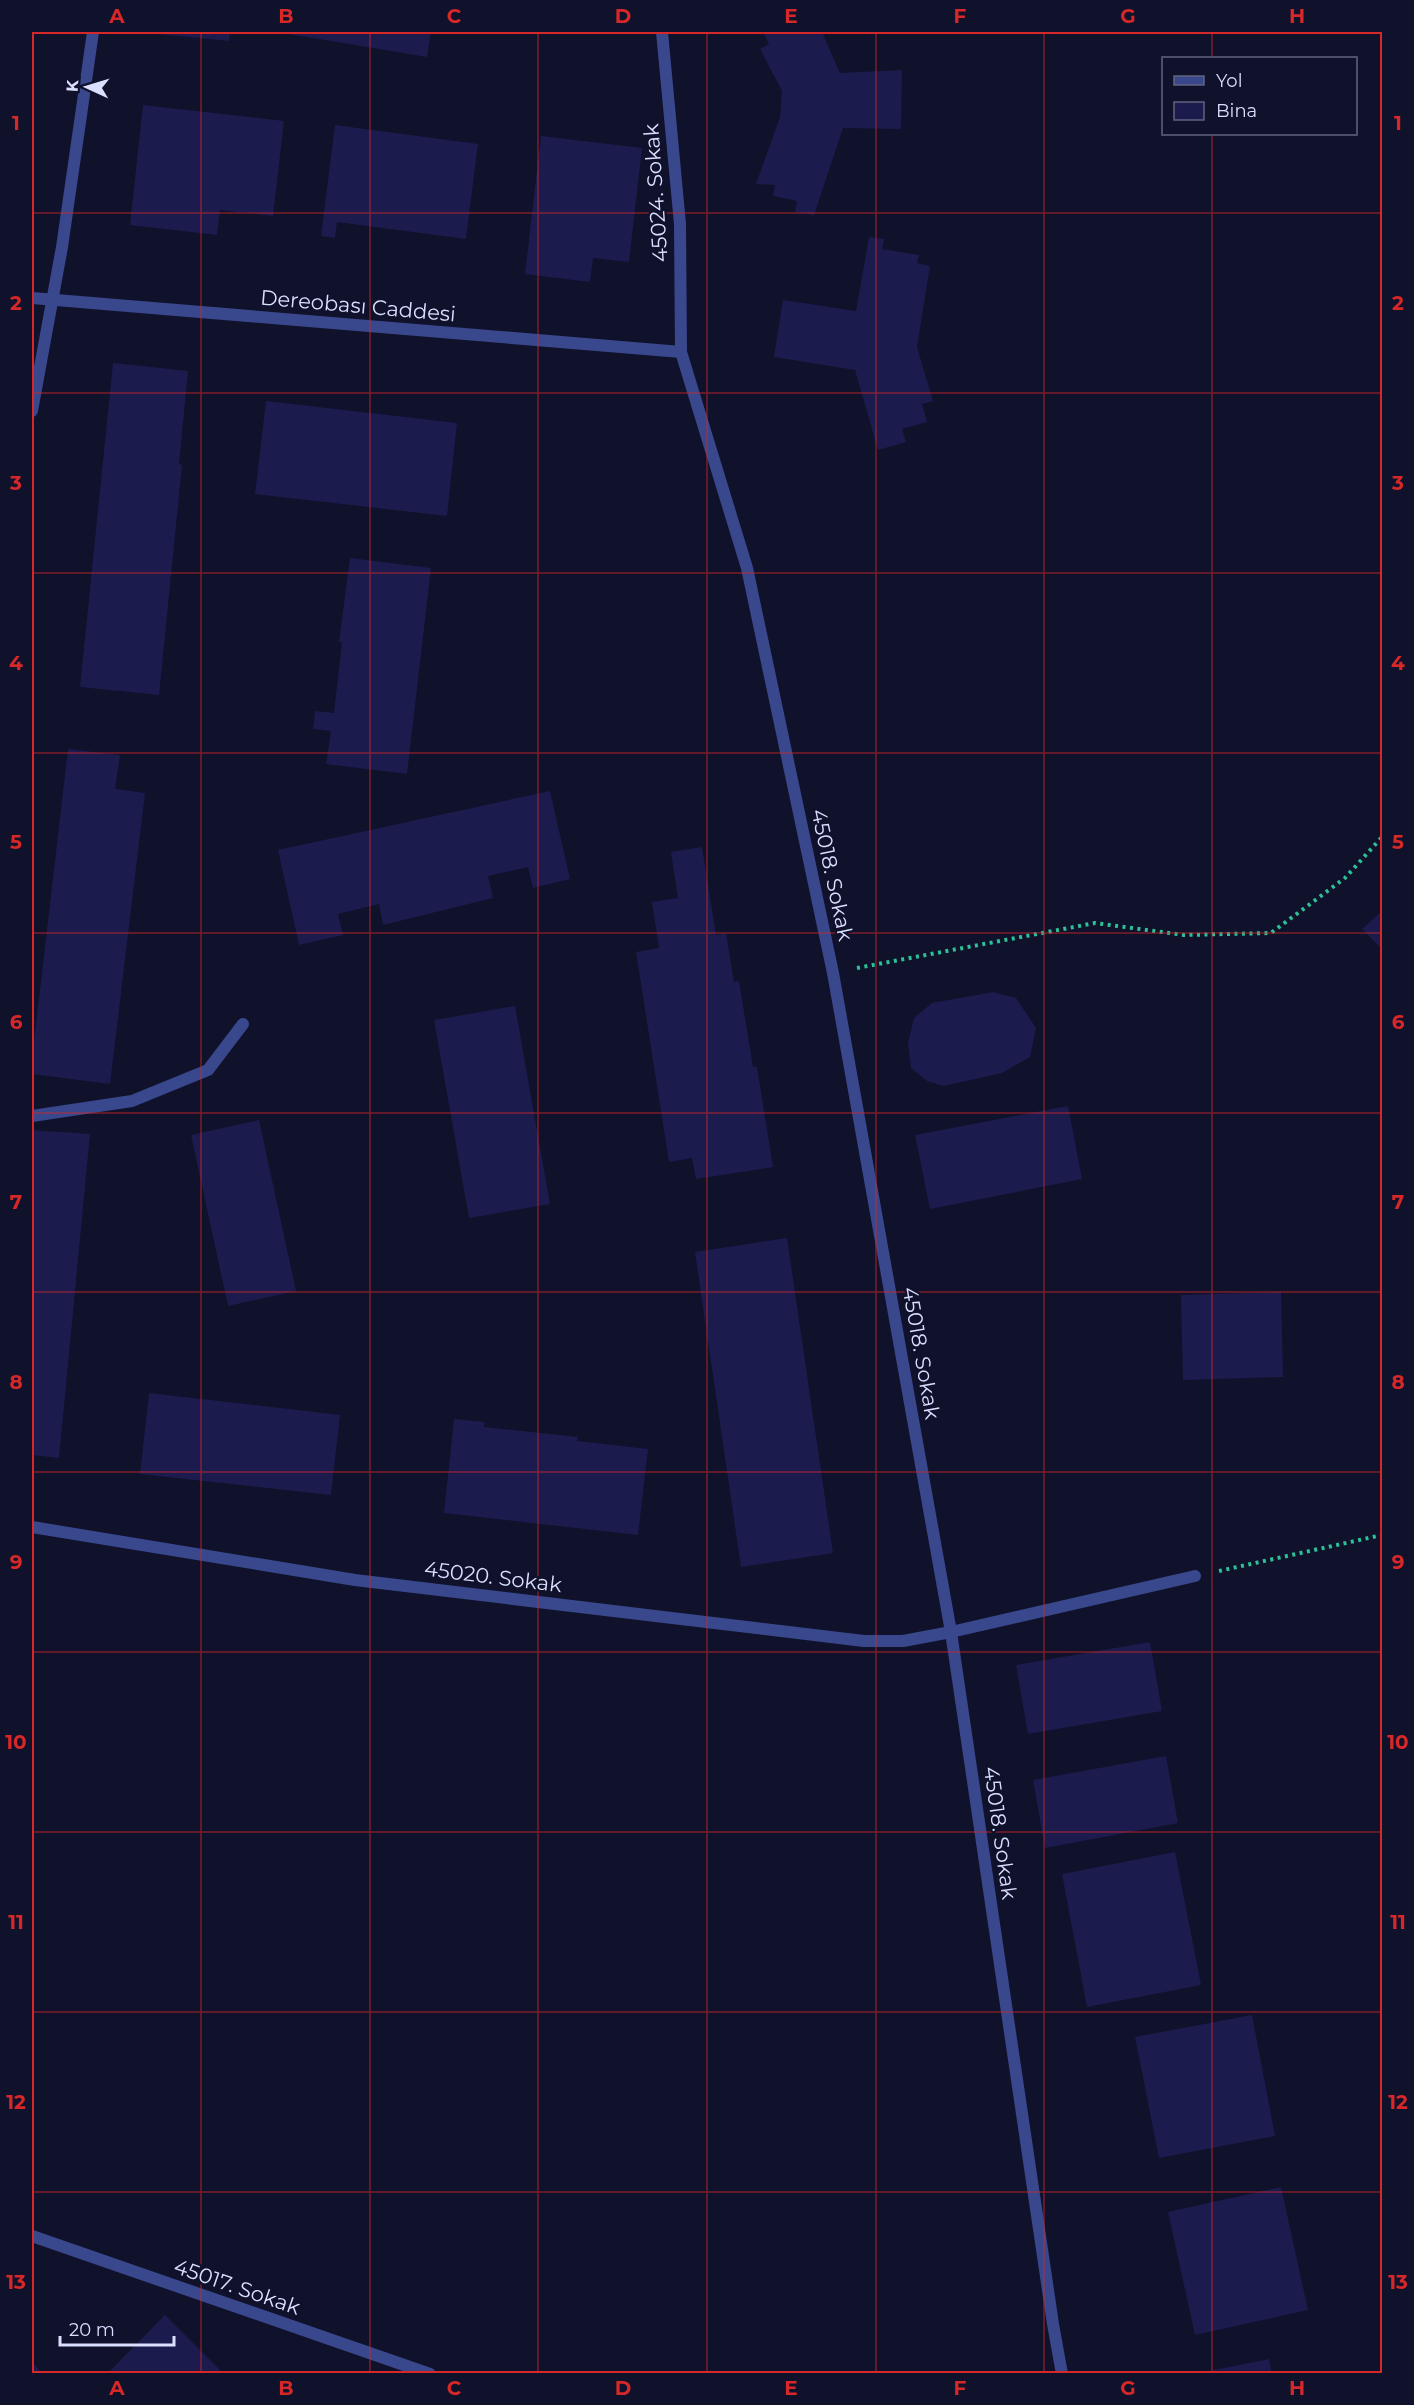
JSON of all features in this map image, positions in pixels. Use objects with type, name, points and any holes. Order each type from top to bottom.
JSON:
[{"type":"street","points":[[32,411],[62,247],[93,32]]},
{"type":"street","name":"45024. Sokak","points":[[662,32],[680,224],[681,352]]},
{"type":"street","name":"Dereobası Caddesi","points":[[32,298],[681,352]]},
{"type":"street","name":"45018. Sokak","points":[[681,352],[747,568],[833,973],[951,1632],[1051,2312],[1062,2373]]},
{"type":"street","points":[[32,1116],[132,1101],[208,1070],[243,1024]]},
{"type":"street","name":"45020. Sokak","points":[[32,1527],[355,1580],[864,1641],[903,1641],[951,1632],[1195,1576]]},
{"type":"street","name":"45017. Sokak","points":[[32,2236],[405,2370],[430,2373]]},
{"type":"path","points":[[833,973],[1095,923],[1184,935],[1271,933],[1345,878],[1383,837]]},
{"type":"path","points":[[1195,1576],[1383,1535]]},
{"type":"building","points":[[160,32],[230,32],[229,41],[159,34]]},
{"type":"building","points":[[277,32],[431,32],[427,57]]},
{"type":"building","points":[[763,32],[822,32],[840,73],[902,70],[901,129],[843,128],[814,215],[795,212],[797,201],[773,196],[775,185],[756,184],[780,117],[782,91],[760,49],[769,44]]},
{"type":"building","points":[[143,105],[284,121],[273,216],[220,210],[217,235],[130,225]]},
{"type":"building","points":[[335,125],[478,144],[466,239],[337,222],[335,238],[321,236]]},
{"type":"building","points":[[541,136],[642,148],[629,262],[593,258],[590,282],[525,274]]},
{"type":"building","points":[[869,237],[884,239],[882,249],[919,255],[917,263],[930,266],[917,347],[933,401],[922,404],[927,422],[902,429],[906,442],[878,450],[855,370],[774,357],[783,300],[856,311]]},
{"type":"building","points":[[113,363],[188,371],[179,464],[182,465],[159,695],[80,687]]},
{"type":"building","points":[[266,401],[457,423],[447,516],[255,494]]},
{"type":"building","points":[[350,558],[431,568],[407,774],[326,764],[331,731],[313,729],[315,711],[334,713],[342,642],[339,642]]},
{"type":"building","points":[[68,749],[120,755],[115,789],[145,793],[110,1084],[32,1074]]},
{"type":"building","points":[[550,791],[570,879],[533,888],[528,867],[488,876],[493,898],[383,925],[379,904],[338,914],[343,935],[299,945],[278,850]]},
{"type":"building","points":[[702,847],[716,935],[726,933],[734,982],[739,981],[753,1067],[757,1067],[773,1167],[696,1179],[692,1158],[669,1162],[636,952],[659,948],[652,902],[678,898],[671,852]]},
{"type":"building","points":[[1382,911],[1382,945],[1380,947],[1362,929]]},
{"type":"building","points":[[993,992],[1016,998],[1036,1028],[1030,1057],[1002,1073],[944,1086],[927,1081],[911,1068],[908,1043],[914,1018],[932,1003]]},
{"type":"building","points":[[515,1006],[550,1204],[469,1218],[434,1020]]},
{"type":"building","points":[[1068,1106],[1082,1179],[930,1209],[915,1135]]},
{"type":"building","points":[[259,1120],[296,1291],[228,1306],[191,1135]]},
{"type":"building","points":[[32,1130],[90,1134],[59,1458],[32,1455]]},
{"type":"building","points":[[787,1238],[833,1553],[741,1567],[695,1252]]},
{"type":"building","points":[[1281,1292],[1283,1377],[1183,1380],[1181,1295]]},
{"type":"building","points":[[149,1393],[340,1415],[331,1495],[140,1474]]},
{"type":"building","points":[[454,1419],[485,1422],[484,1427],[578,1437],[577,1441],[648,1449],[638,1535],[444,1513]]},
{"type":"building","points":[[1150,1642],[1162,1711],[1028,1734],[1016,1665]]},
{"type":"building","points":[[1166,1756],[1178,1823],[1045,1848],[1033,1780]]},
{"type":"building","points":[[1175,1852],[1201,1985],[1087,2007],[1062,1874]]},
{"type":"building","points":[[1252,2015],[1275,2136],[1159,2158],[1135,2037]]},
{"type":"building","points":[[1281,2187],[1308,2310],[1195,2335],[1168,2212]]},
{"type":"building","points":[[165,2315],[224,2374],[107,2374]]},
{"type":"building","points":[[1269,2359],[1272,2374],[1204,2374],[1204,2372]]},
{"type":"building","points":[[32,2362],[40,2371],[37,2374],[32,2374]]}]
